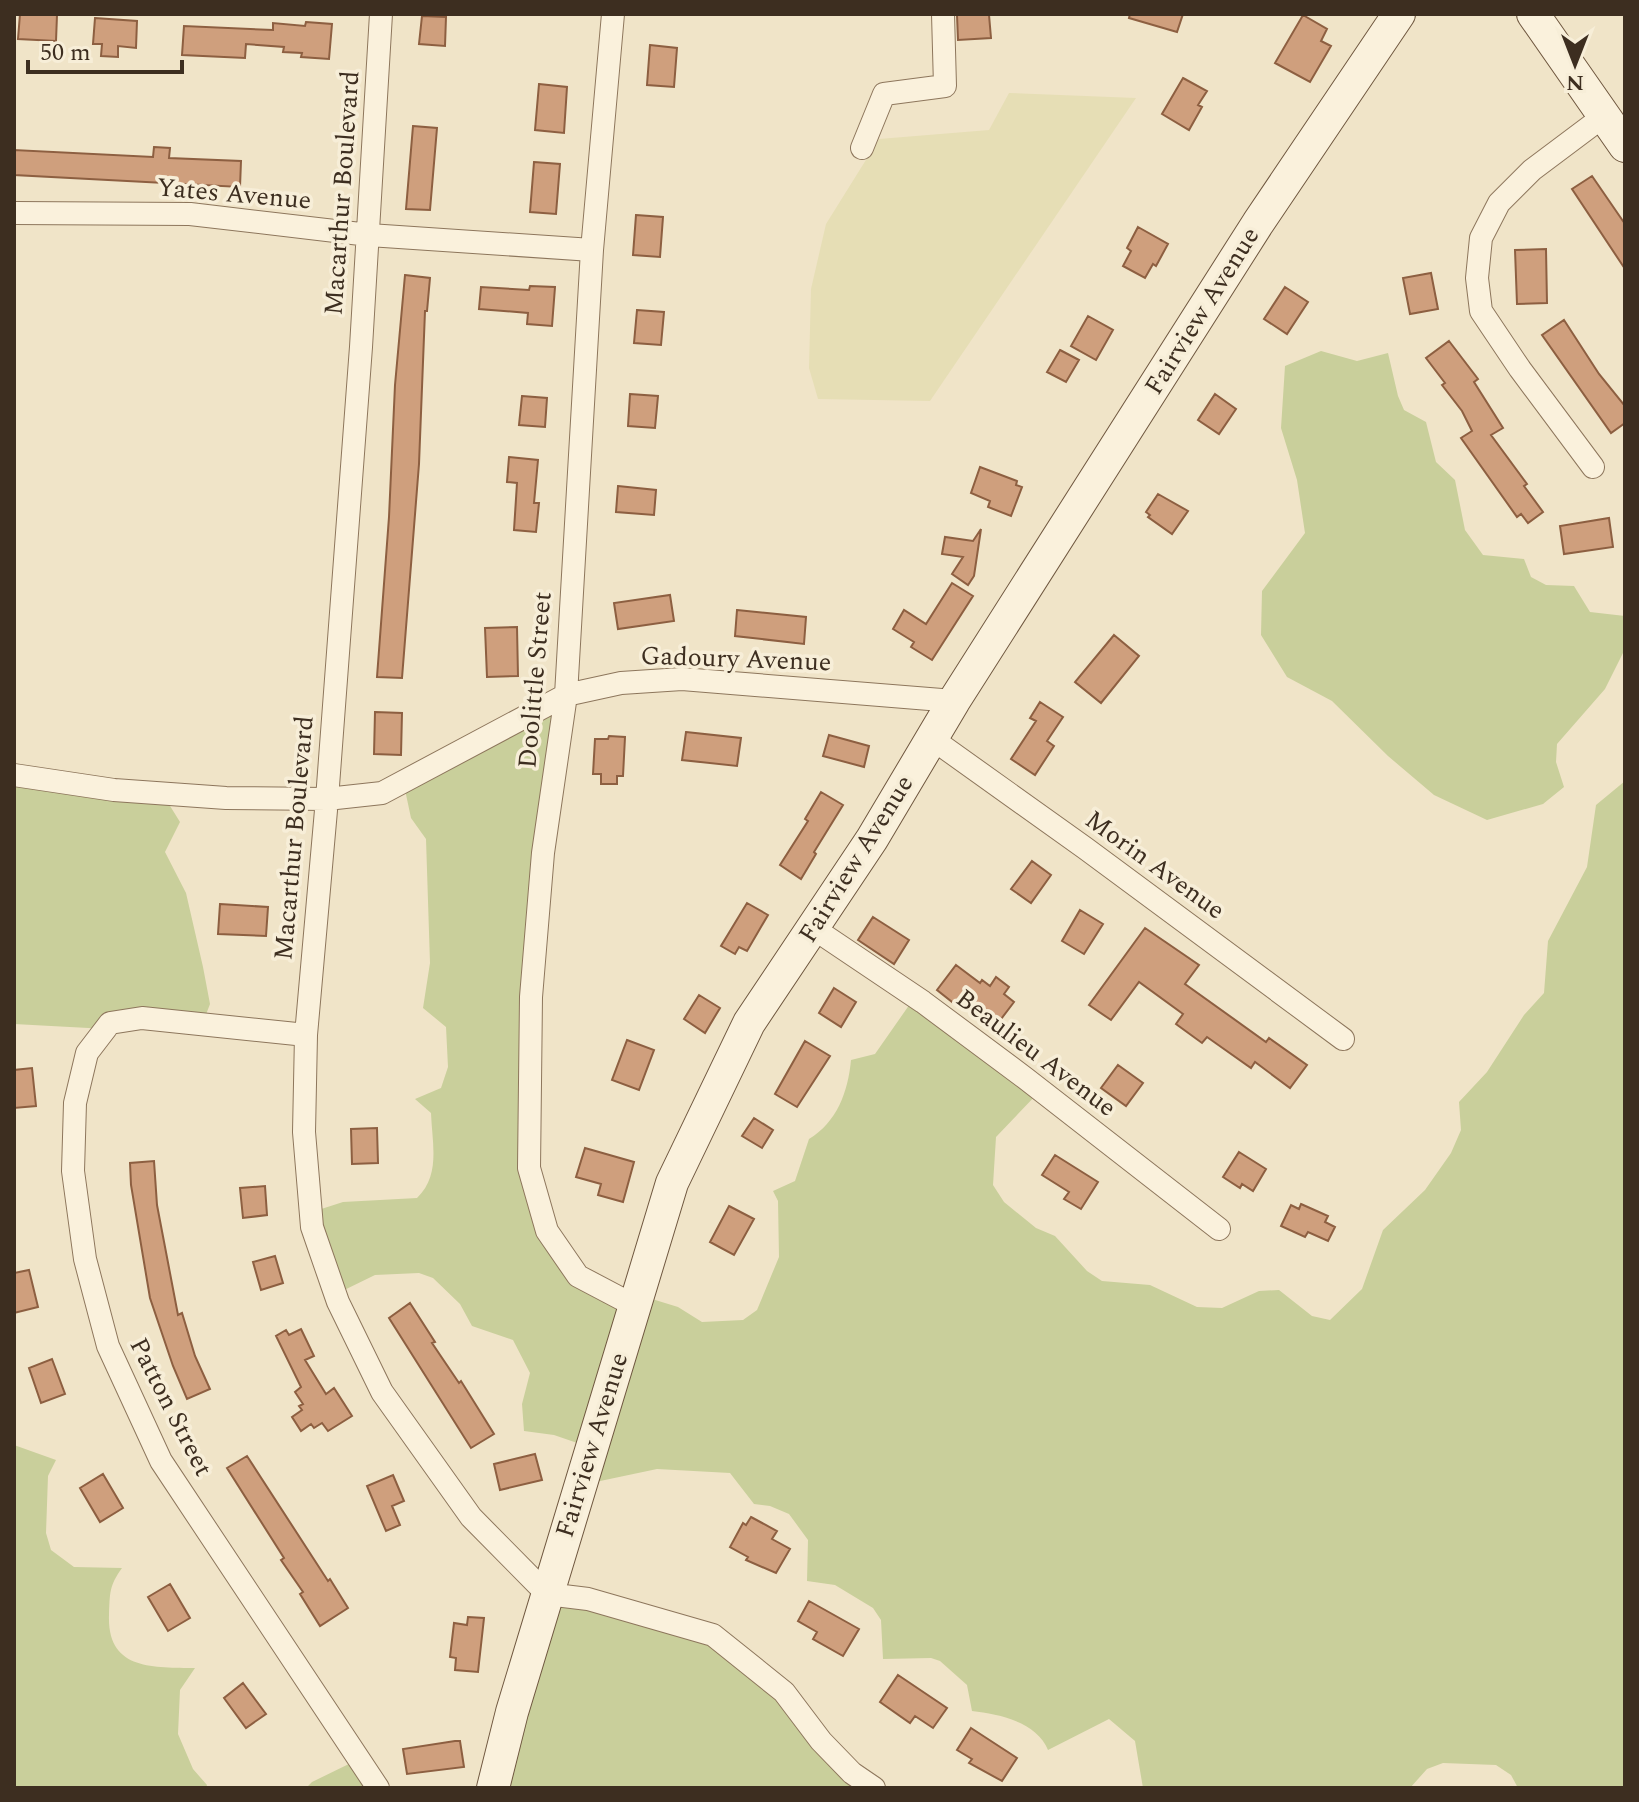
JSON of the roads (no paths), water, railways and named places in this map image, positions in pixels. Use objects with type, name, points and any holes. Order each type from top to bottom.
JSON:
[{"type":"main road","name":"Fairview Avenue","points":[[493,1788],[512,1712],[672,1183],[711,1097],[749,1023],[872,839],[954,701],[1258,223],[1399,14]]},
{"type":"main road","points":[[1533,14],[1625,146]]},
{"type":"street","name":"Macarthur Boulevard","points":[[381,14],[369,235],[327,799],[306,1035],[304,1132],[312,1227],[338,1302],[382,1392],[471,1517],[547,1594]]},
{"type":"street","name":"Doolittle Street","points":[[613,14],[592,250],[566,695],[543,853],[531,997],[529,1168],[547,1231],[578,1276],[635,1306]]},
{"type":"street","points":[[862,148],[884,94],[945,86],[943,14]]},
{"type":"street","points":[[1593,467],[1481,311],[1477,278],[1481,238],[1499,203],[1532,170],[1604,116]]},
{"type":"street","name":"Yates Avenue","points":[[14,213],[190,214],[369,235],[592,250]]},
{"type":"street","name":"Gadoury Avenue","points":[[14,775],[114,790],[226,798],[327,799],[382,793],[566,695],[621,683],[682,679],[954,701]]},
{"type":"street","name":"Morin Avenue","points":[[931,738],[1111,866],[1343,1039]]},
{"type":"street","name":"Beaulieu Avenue","points":[[813,928],[936,1012],[1219,1229]]},
{"type":"street","name":"Patton Street","points":[[306,1035],[142,1018],[110,1023],[87,1053],[77,1094],[73,1157],[75,1186],[85,1259],[108,1346],[161,1461],[378,1788]]},
{"type":"street","points":[[547,1594],[588,1599],[713,1635],[784,1692],[821,1741],[852,1773],[874,1788]]}]
